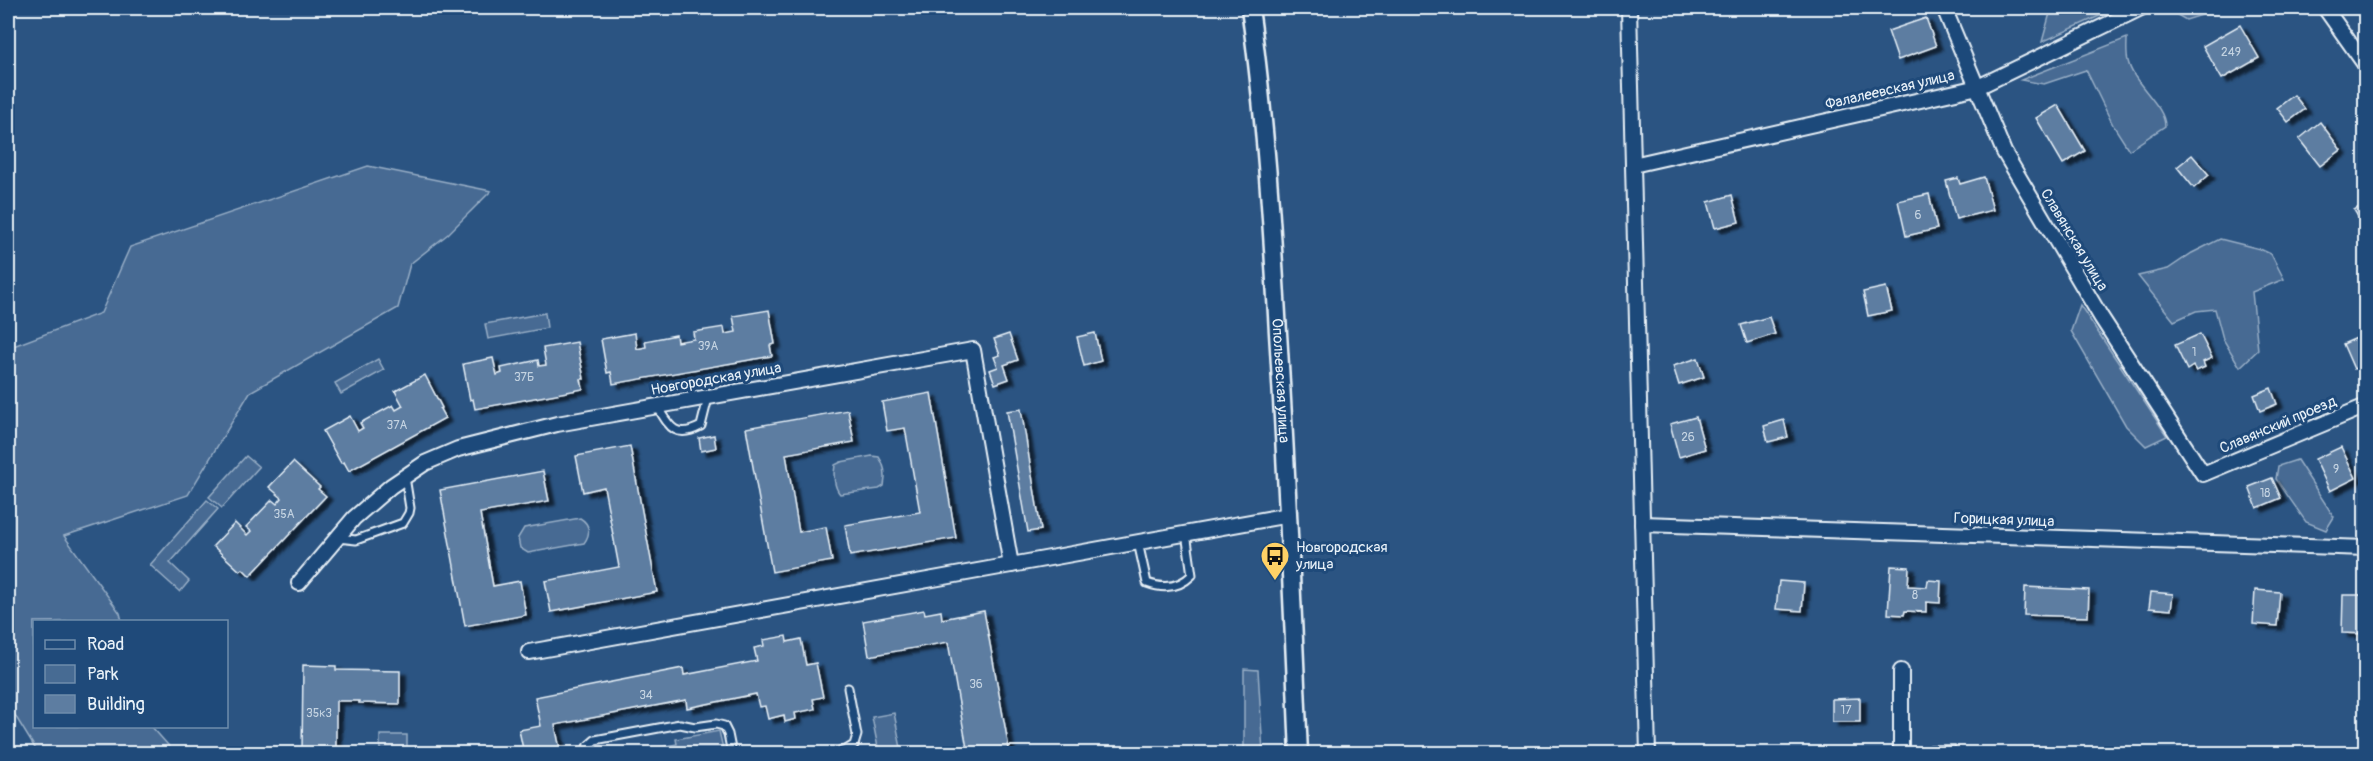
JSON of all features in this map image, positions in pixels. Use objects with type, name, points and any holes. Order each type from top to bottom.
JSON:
[{"type":"street","name":"Опольевская улица","points":[[1250,8],[1259,71],[1272,226],[1289,515],[1299,753]]},
{"type":"street","points":[[1629,8],[1648,753]]},
{"type":"street","name":"Славянская улица","points":[[1944,8],[2004,152],[2101,317],[2203,474]]},
{"type":"street","name":"Фалалеевская улица","points":[[1633,165],[1978,87],[2141,8]]},
{"type":"street","points":[[2325,8],[2366,66]]},
{"type":"street","name":"Новгородская улица","points":[[298,583],[354,518],[424,463],[458,449],[556,424],[973,350],[1011,565]]},
{"type":"street","name":"Славянский проезд","points":[[2203,474],[2366,406]]},
{"type":"street","points":[[530,652],[1289,515]]},
{"type":"street","name":"Горицкая улица","points":[[1642,524],[2366,548]]},
{"type":"street","points":[[1901,671],[1901,753]]},
{"type":"lane","points":[[657,406],[674,431],[696,429],[703,421],[708,397]]},
{"type":"lane","points":[[337,538],[356,540],[403,523],[410,508],[405,477]]},
{"type":"lane","points":[[1138,542],[1147,583],[1158,587],[1171,587],[1185,582],[1192,575],[1186,533]]},
{"type":"lane","points":[[831,753],[846,750],[854,745],[857,735],[848,688]]},
{"type":"lane","points":[[585,753],[587,747],[595,740],[680,724],[695,727],[716,724],[724,726],[732,753]]},
{"type":"green space","points":[[2061,8],[2117,8],[2042,42],[2050,13]]},
{"type":"green space","points":[[2165,8],[2224,8],[2186,20]]},
{"type":"green space","points":[[2127,38],[2127,55],[2131,70],[2160,110],[2165,126],[2129,150],[2113,125],[2086,70],[2044,84],[2021,80]]},
{"type":"green space","points":[[368,166],[491,191],[448,234],[410,264],[398,308],[250,392],[188,495],[64,536],[120,613],[122,620],[33,620],[33,728],[153,728],[175,753],[38,753],[8,704],[8,348],[101,313],[130,247]]},
{"type":"green space","points":[[2220,239],[2271,254],[2284,279],[2252,292],[2258,350],[2240,367],[2223,339],[2215,309],[2196,311],[2174,321],[2138,276],[2168,269],[2192,253]]},
{"type":"green space","points":[[2080,305],[2167,436],[2146,446],[2126,426],[2071,331]]},
{"type":"green space","points":[[545,313],[547,328],[488,339],[485,324]]},
{"type":"green space","points":[[378,359],[384,370],[341,394],[335,383]]},
{"type":"green space","points":[[246,456],[259,467],[222,508],[209,497]]},
{"type":"green space","points":[[872,456],[879,457],[883,464],[884,486],[879,489],[840,494],[834,481],[835,465]]},
{"type":"green space","points":[[2297,460],[2334,517],[2326,530],[2306,522],[2276,479],[2278,466]]},
{"type":"green space","points":[[207,500],[218,509],[170,563],[189,581],[180,592],[150,565]]},
{"type":"green space","points":[[580,518],[586,523],[588,529],[588,536],[584,543],[528,553],[520,548],[518,538],[524,528]]},
{"type":"green space","points":[[1244,669],[1258,670],[1263,753],[1244,753]]},
{"type":"green space","points":[[894,713],[902,753],[879,753],[872,717]]},
{"type":"green space","points":[[719,731],[724,753],[631,753],[677,744],[676,739]]},
{"type":"green space","points":[[380,735],[407,735],[407,753],[380,753]]},
{"type":"building","points":[[1926,18],[1936,46],[1898,60],[1888,31]]},
{"type":"building","points":[[2240,25],[2259,58],[2222,79],[2203,46]]},
{"type":"building","points":[[2294,95],[2305,109],[2288,122],[2277,108]]},
{"type":"building","points":[[2058,105],[2085,151],[2063,164],[2036,118]]},
{"type":"building","points":[[2320,122],[2341,150],[2320,166],[2299,139]]},
{"type":"building","points":[[2192,155],[2209,175],[2194,188],[2177,167]]},
{"type":"building","points":[[1984,177],[1993,210],[1956,219],[1946,181],[1958,178],[1960,184]]},
{"type":"building","points":[[1929,194],[1937,229],[1906,236],[1898,201]]},
{"type":"building","points":[[1732,195],[1739,222],[1715,228],[1708,202]]},
{"type":"building","points":[[2366,203],[2366,230],[2354,210]]},
{"type":"building","points":[[1886,287],[1892,311],[1868,316],[1863,292]]},
{"type":"building","points":[[769,310],[775,344],[770,345],[772,356],[613,384],[611,372],[607,373],[601,339],[635,333],[637,349],[646,347],[645,341],[676,335],[677,342],[694,339],[693,332],[724,327],[725,334],[736,332],[733,316]]},
{"type":"building","points":[[1769,317],[1775,334],[1747,343],[1741,325]]},
{"type":"building","points":[[1095,333],[1101,361],[1084,366],[1077,337]]},
{"type":"building","points":[[1009,334],[1018,360],[1004,365],[1009,379],[995,384],[990,370],[998,367],[994,357],[1000,355],[994,339]]},
{"type":"building","points":[[2200,334],[2212,358],[2203,362],[2205,367],[2196,371],[2193,366],[2187,370],[2175,345]]},
{"type":"building","points":[[2366,334],[2366,364],[2354,369],[2343,344]]},
{"type":"building","points":[[577,342],[584,379],[581,379],[583,389],[475,409],[473,399],[470,400],[463,364],[493,358],[497,375],[502,373],[501,368],[538,360],[539,366],[546,365],[543,348]]},
{"type":"building","points":[[1698,358],[1704,377],[1679,385],[1673,366]]},
{"type":"building","points":[[425,375],[445,418],[349,471],[344,462],[341,463],[323,431],[350,416],[358,431],[363,428],[360,423],[393,405],[396,410],[403,406],[395,391]]},
{"type":"building","points":[[2271,388],[2277,404],[2260,411],[2254,395]]},
{"type":"building","points":[[931,393],[956,538],[850,556],[845,525],[920,512],[905,428],[887,431],[882,402]]},
{"type":"building","points":[[1021,409],[1041,530],[1028,532],[1007,411]]},
{"type":"building","points":[[848,410],[854,442],[786,454],[799,532],[826,527],[832,561],[772,572],[746,428]]},
{"type":"building","points":[[1696,417],[1705,449],[1679,457],[1670,424]]},
{"type":"building","points":[[1784,420],[1788,437],[1768,442],[1764,426]]},
{"type":"building","points":[[714,435],[716,448],[701,451],[699,438]]},
{"type":"building","points":[[630,446],[657,592],[551,612],[545,581],[619,567],[604,487],[583,492],[576,456]]},
{"type":"building","points":[[2341,447],[2356,478],[2330,491],[2315,459]]},
{"type":"building","points":[[293,462],[320,487],[318,489],[326,496],[250,576],[243,569],[240,571],[213,546],[235,523],[247,535],[251,531],[246,527],[272,500],[277,504],[282,498],[269,487]]},
{"type":"building","points":[[543,471],[549,501],[480,513],[493,586],[520,581],[526,615],[465,626],[440,490]]},
{"type":"building","points":[[2272,478],[2281,498],[2257,508],[2249,487]]},
{"type":"building","points":[[1891,566],[1909,567],[1908,586],[1927,587],[1928,580],[1941,581],[1940,603],[1926,602],[1926,612],[1905,611],[1904,615],[1888,614]]},
{"type":"building","points":[[1779,581],[1804,583],[1802,611],[1776,609]]},
{"type":"building","points":[[2025,587],[2089,590],[2088,617],[2024,615]]},
{"type":"building","points":[[2255,590],[2280,592],[2277,626],[2253,624]]},
{"type":"building","points":[[2151,592],[2173,594],[2171,610],[2149,608]]},
{"type":"building","points":[[2343,595],[2366,595],[2366,634],[2342,633]]},
{"type":"building","points":[[924,610],[925,614],[941,611],[942,619],[984,611],[1010,754],[968,754],[948,642],[869,656],[863,621]]},
{"type":"building","points":[[786,636],[787,642],[801,639],[806,665],[816,663],[823,697],[813,699],[815,709],[795,713],[796,719],[785,722],[784,715],[768,719],[765,706],[759,707],[756,694],[687,708],[686,700],[555,725],[561,754],[524,754],[519,730],[541,726],[535,697],[683,668],[684,675],[757,661],[754,648],[764,646],[763,640]]},
{"type":"building","points":[[303,665],[336,666],[336,670],[400,671],[400,704],[336,701],[336,754],[302,754]]},
{"type":"building","points":[[1860,698],[1860,722],[1832,722],[1832,699]]},
{"type":"building","points":[[1930,745],[1955,745],[1955,754],[1930,754]]},
{"type":"place","name":"Новгородская улица","points":[[1275,582]]}]
